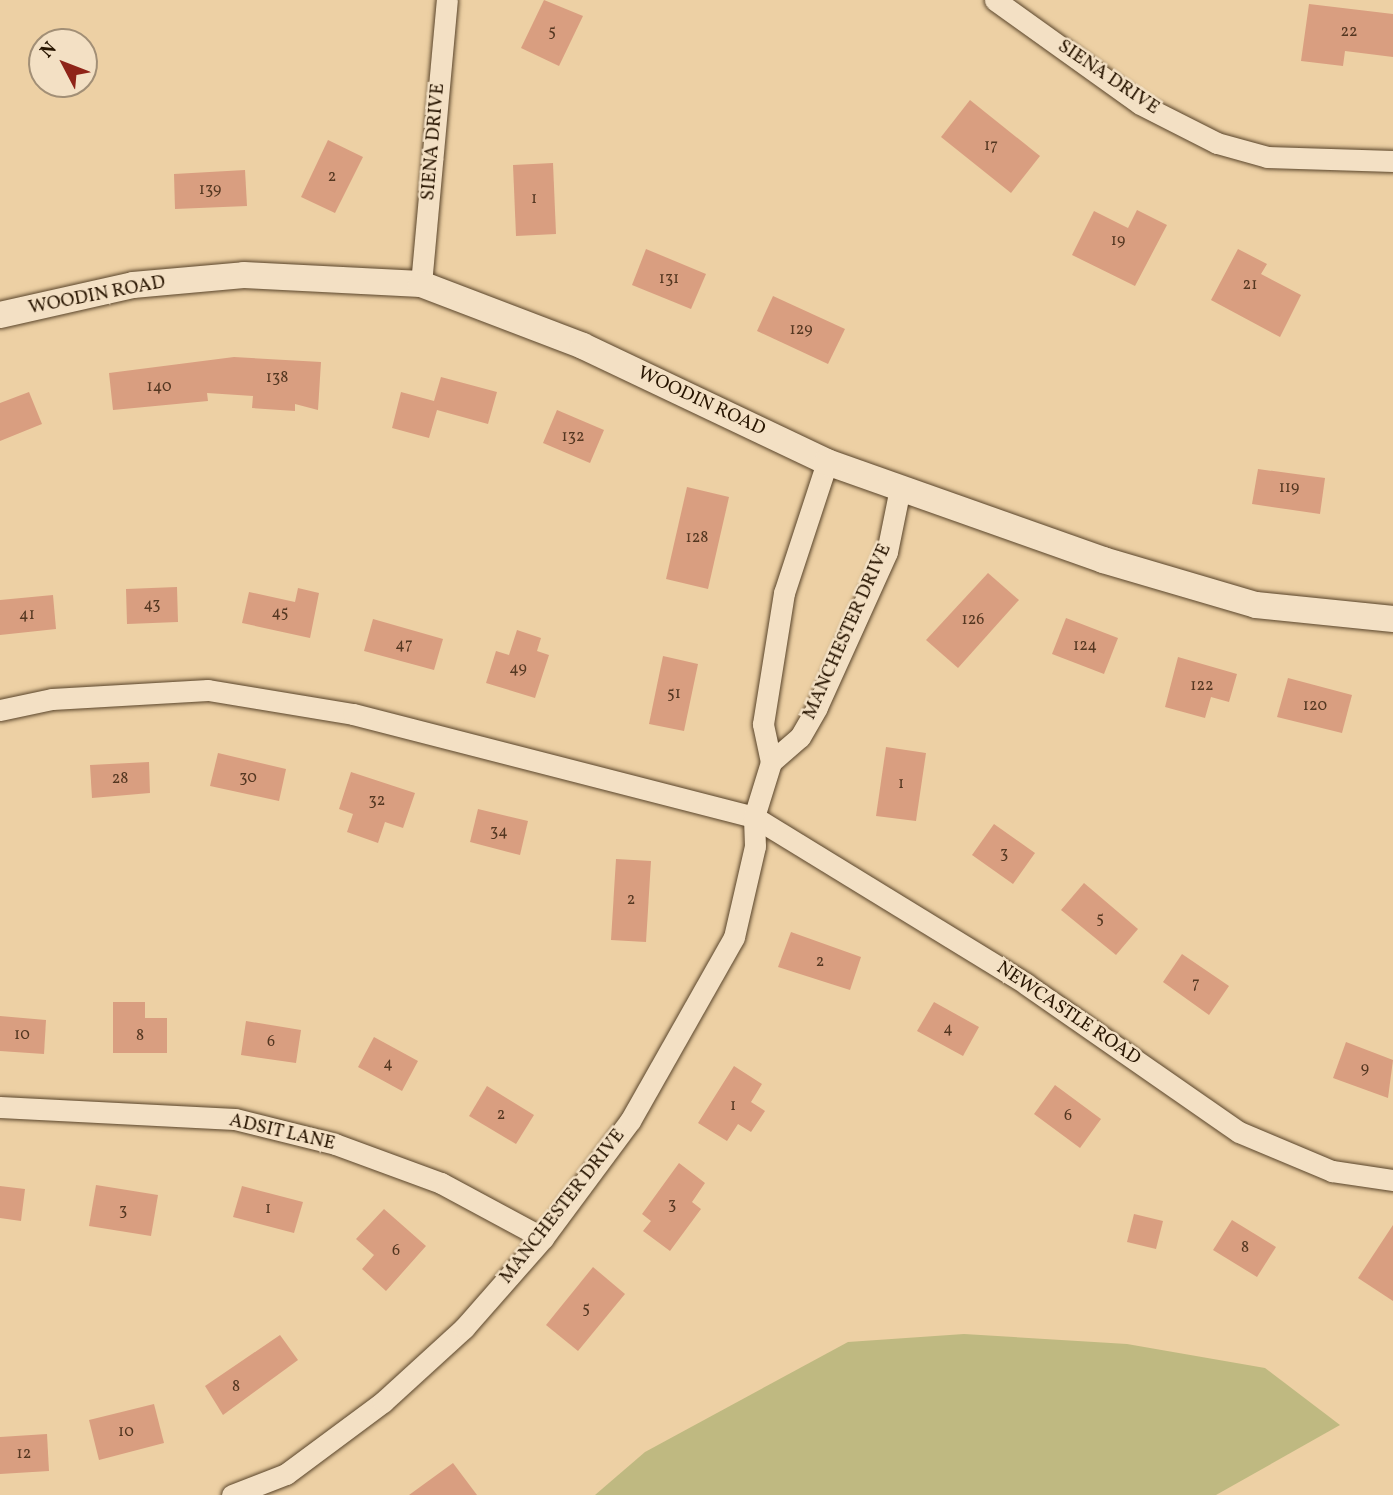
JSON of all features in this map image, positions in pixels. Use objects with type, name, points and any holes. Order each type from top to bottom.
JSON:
[{"type":"street","name":"SIENA DRIVE","points":[[421,284],[447,0]]},
{"type":"street","name":"SIENA DRIVE","points":[[995,0],[1140,104],[1217,143],[1267,157],[1393,161]]},
{"type":"street","name":"WOODIN ROAD","points":[[0,315],[134,285],[244,275],[421,284],[583,346],[827,462],[900,488],[1256,606],[1393,619]]},
{"type":"street","name":"MANCHESTER DRIVE","points":[[232,1495],[286,1474],[383,1402],[464,1328],[543,1238],[630,1121],[701,1005],[734,937],[755,846],[754,817],[771,762],[763,724],[781,606],[804,519],[827,462]]},
{"type":"street","name":"MANCHESTER DRIVE","points":[[771,762],[800,737],[817,707],[887,552],[900,488]]},
{"type":"street","points":[[0,710],[52,699],[208,690],[353,714],[754,817]]},
{"type":"street","name":"NEWCASTLE ROAD","points":[[754,817],[1026,984],[1239,1132],[1320,1167],[1393,1180]]},
{"type":"street","name":"ADSIT LANE","points":[[0,1107],[234,1119],[335,1144],[441,1183],[543,1238]]},
{"type":"shaded area","points":[[964,1334],[1127,1344],[1265,1368],[1340,1425],[1216,1495],[595,1495],[645,1452],[848,1342]]},
{"type":"building","points":[[544,0],[583,16],[559,66],[521,48]]},
{"type":"building","points":[[1309,4],[1393,14],[1393,57],[1345,51],[1343,66],[1301,61]]},
{"type":"building","points":[[970,100],[1040,156],[1011,193],[941,137]]},
{"type":"building","points":[[328,140],[363,157],[335,213],[301,197]]},
{"type":"building","points":[[553,163],[556,234],[516,236],[513,165]]},
{"type":"building","points":[[245,170],[247,206],[175,209],[174,174]]},
{"type":"building","points":[[1137,210],[1167,225],[1135,286],[1072,255],[1094,211],[1128,228]]},
{"type":"building","points":[[646,249],[706,274],[691,309],[632,285]]},
{"type":"building","points":[[1238,249],[1267,264],[1261,274],[1301,295],[1280,337],[1211,300]]},
{"type":"building","points":[[773,296],[845,329],[828,364],[757,331]]},
{"type":"building","points":[[234,357],[321,362],[318,410],[295,404],[295,411],[252,408],[253,396],[207,393],[208,401],[113,410],[109,373]]},
{"type":"building","points":[[441,377],[497,392],[488,424],[437,410],[429,438],[392,428],[401,392],[434,401]]},
{"type":"building","points":[[29,392],[42,424],[0,441],[0,403]]},
{"type":"building","points":[[557,410],[604,430],[590,463],[543,443]]},
{"type":"building","points":[[1258,469],[1325,478],[1320,514],[1252,504]]},
{"type":"building","points":[[687,487],[729,497],[708,589],[666,579]]},
{"type":"building","points":[[988,573],[1019,600],[958,668],[926,640]]},
{"type":"building","points":[[177,587],[178,622],[127,624],[126,589]]},
{"type":"building","points":[[298,588],[319,593],[310,638],[242,623],[249,592],[295,602]]},
{"type":"building","points":[[53,595],[56,629],[0,635],[0,600]]},
{"type":"building","points":[[1066,618],[1118,638],[1104,674],[1052,654]]},
{"type":"building","points":[[373,619],[443,639],[434,670],[364,651]]},
{"type":"building","points":[[517,630],[541,638],[537,651],[549,655],[535,698],[486,683],[496,651],[509,655]]},
{"type":"building","points":[[663,656],[698,664],[684,731],[649,724]]},
{"type":"building","points":[[1178,657],[1237,674],[1229,702],[1211,697],[1205,718],[1165,707]]},
{"type":"building","points":[[1288,678],[1352,695],[1342,733],[1277,717]]},
{"type":"building","points":[[886,747],[926,753],[916,821],[876,816]]},
{"type":"building","points":[[218,753],[286,769],[279,801],[210,786]]},
{"type":"building","points":[[149,762],[150,793],[92,798],[90,765]]},
{"type":"building","points":[[351,772],[415,793],[403,828],[385,822],[378,843],[347,832],[353,814],[339,809]]},
{"type":"building","points":[[478,809],[528,821],[520,855],[470,842]]},
{"type":"building","points":[[994,824],[1035,853],[1013,884],[972,855]]},
{"type":"building","points":[[616,859],[651,861],[646,942],[611,940]]},
{"type":"building","points":[[1084,883],[1138,929],[1116,955],[1061,910]]},
{"type":"building","points":[[791,932],[861,957],[850,990],[778,967]]},
{"type":"building","points":[[1182,954],[1229,986],[1209,1015],[1163,982]]},
{"type":"building","points":[[113,1002],[145,1002],[145,1018],[167,1018],[167,1053],[113,1053]]},
{"type":"building","points":[[934,1002],[979,1027],[963,1056],[917,1031]]},
{"type":"building","points":[[0,1016],[46,1020],[44,1054],[0,1051]]},
{"type":"building","points":[[246,1021],[301,1030],[296,1063],[241,1055]]},
{"type":"building","points":[[374,1037],[418,1061],[402,1091],[358,1067]]},
{"type":"building","points":[[1346,1042],[1393,1060],[1388,1098],[1333,1078]]},
{"type":"building","points":[[734,1066],[762,1084],[751,1102],[765,1111],[751,1132],[738,1124],[727,1141],[698,1123]]},
{"type":"building","points":[[1055,1085],[1101,1119],[1080,1148],[1034,1114]]},
{"type":"building","points":[[487,1086],[534,1115],[516,1144],[469,1116]]},
{"type":"building","points":[[679,1163],[705,1183],[692,1202],[701,1209],[670,1251],[643,1231],[651,1221],[642,1214]]},
{"type":"building","points":[[96,1185],[158,1195],[151,1236],[89,1226]]},
{"type":"building","points":[[0,1186],[25,1189],[21,1221],[0,1218]]},
{"type":"building","points":[[242,1186],[303,1202],[294,1233],[233,1217]]},
{"type":"building","points":[[384,1209],[426,1246],[386,1291],[362,1269],[374,1255],[356,1239]]},
{"type":"building","points":[[1134,1214],[1163,1221],[1156,1249],[1127,1242]]},
{"type":"building","points":[[1232,1220],[1276,1247],[1257,1277],[1213,1250]]},
{"type":"building","points":[[1393,1225],[1393,1301],[1358,1278]]},
{"type":"building","points":[[593,1267],[625,1294],[578,1351],[546,1325]]},
{"type":"building","points":[[280,1335],[298,1360],[223,1415],[205,1386]]},
{"type":"building","points":[[154,1404],[164,1443],[99,1460],[89,1420]]},
{"type":"building","points":[[47,1434],[49,1471],[0,1474],[0,1437]]},
{"type":"building","points":[[453,1463],[477,1495],[409,1495]]}]
